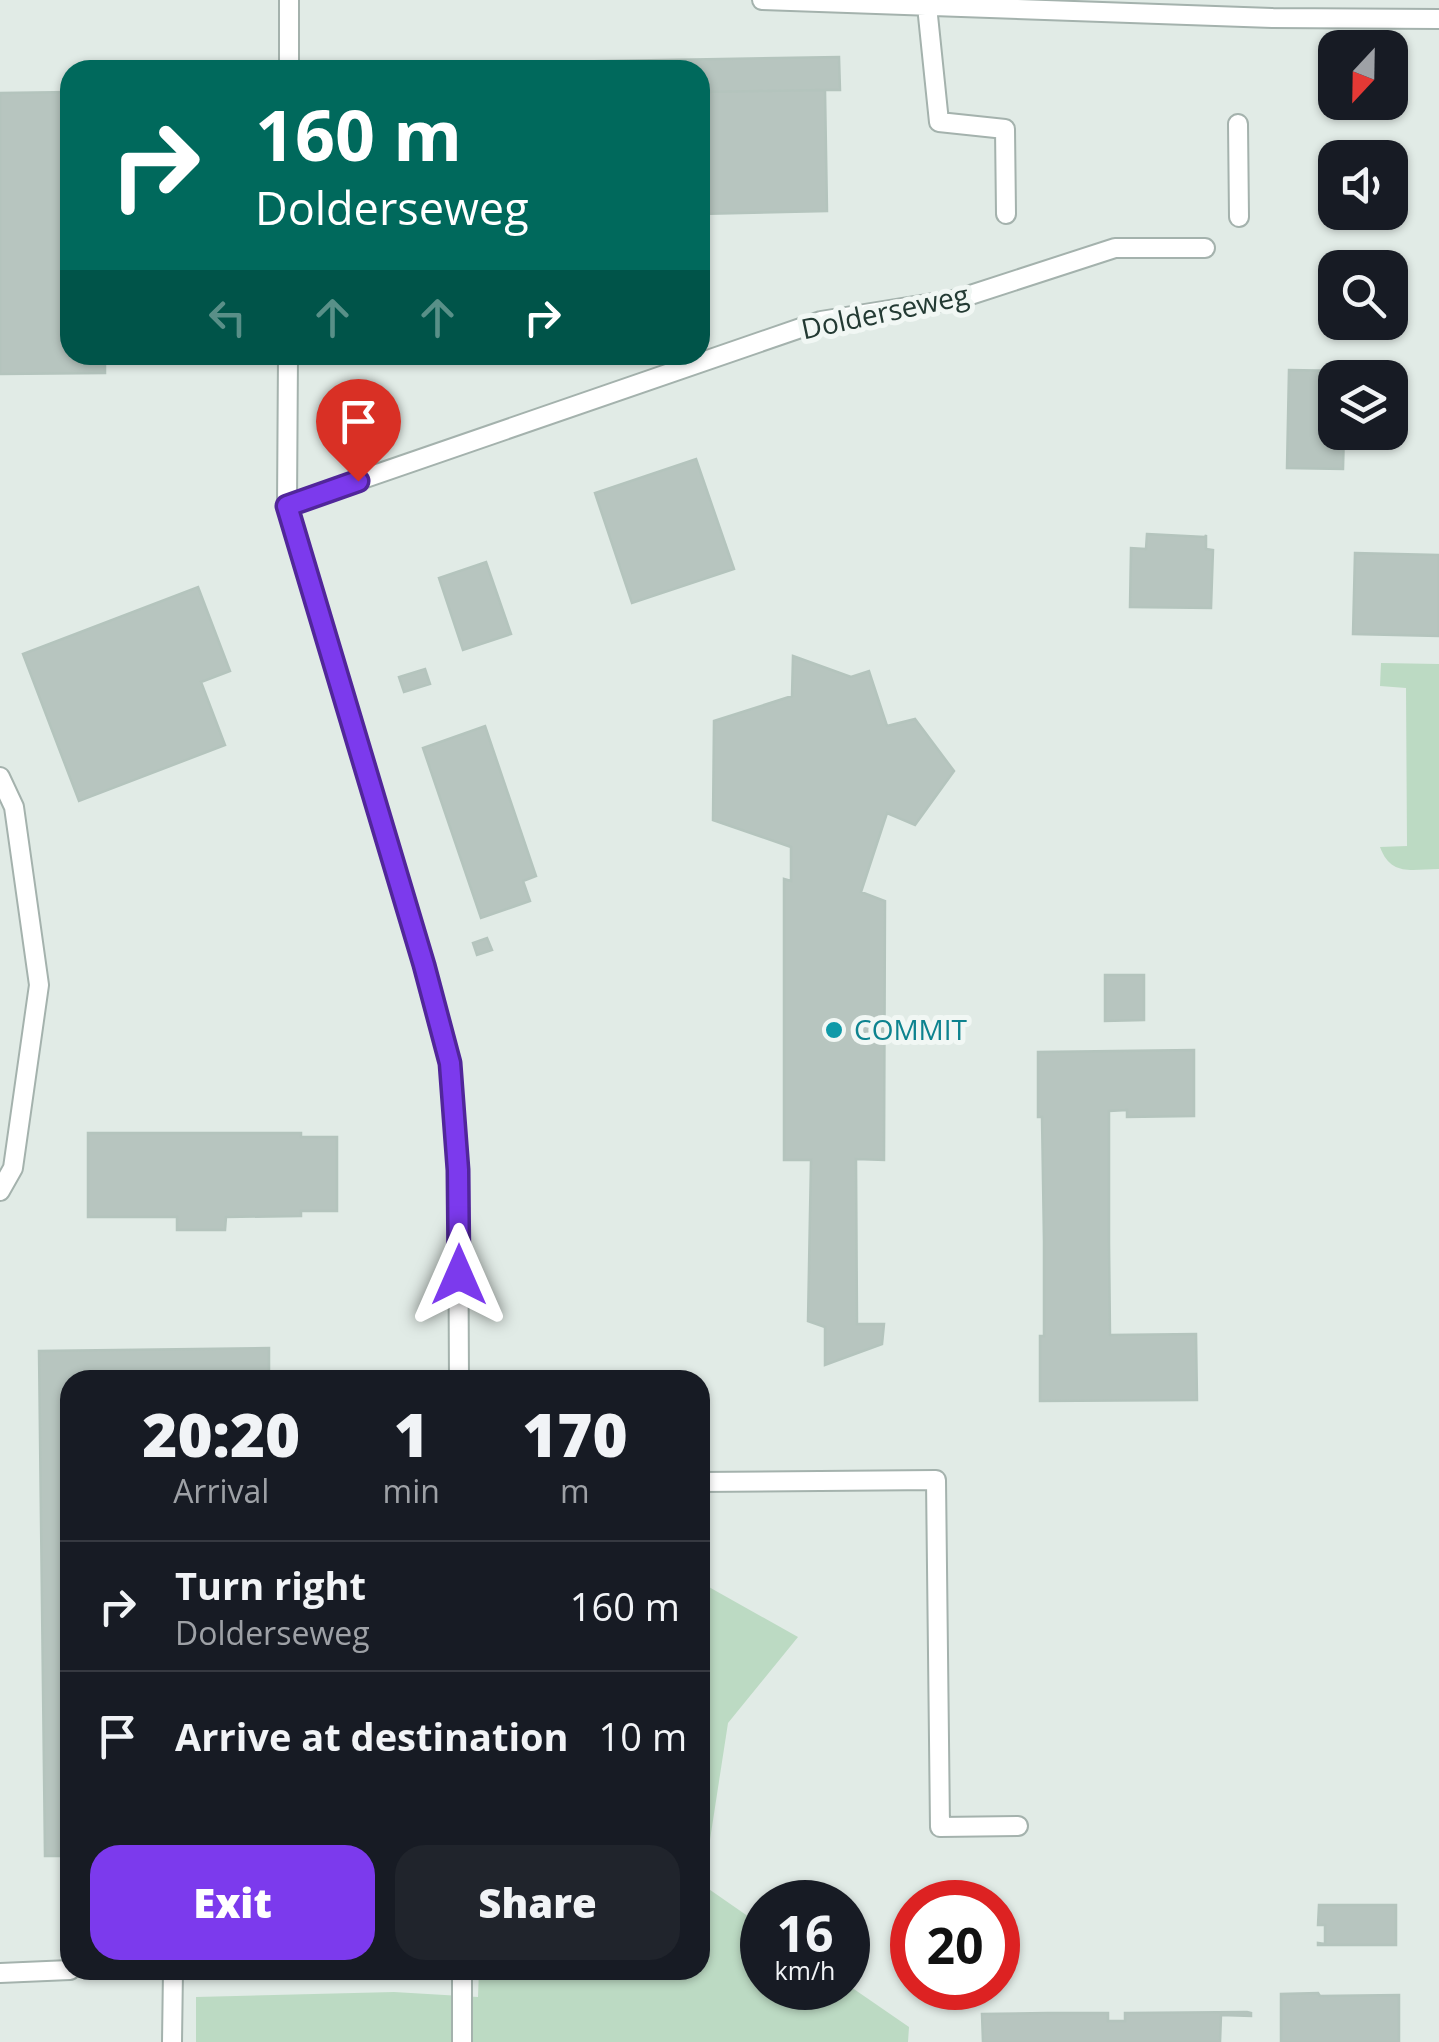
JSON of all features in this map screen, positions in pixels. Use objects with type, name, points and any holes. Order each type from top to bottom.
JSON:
[{"type":"lane","points":[[289,0],[289,60]]},
{"type":"lane","points":[[762,0],[1273,18],[1439,19]]},
{"type":"lane","points":[[927,6],[939,122],[1005,128],[1006,214]]},
{"type":"lane","points":[[1238,124],[1238,218]]},
{"type":"lane","name":"Dolderseweg","points":[[710,359],[821,321],[958,299],[1115,248],[1205,248]]},
{"type":"lane","points":[[288,365],[287,506],[450,1063],[458,1170],[459,1370]]},
{"type":"lane","name":"Dolderseweg","points":[[287,506],[694,365]]},
{"type":"lane","points":[[0,777],[14,807],[39,985],[14,1168],[0,1191]]},
{"type":"lane","points":[[710,1482],[936,1480],[940,1827],[1018,1826]]},
{"type":"lane","points":[[0,1973],[60,1970]]},
{"type":"lane","points":[[172,2042],[173,1980]]},
{"type":"lane","points":[[462,1980],[462,2042]]},
{"type":"green space","points":[[1381,663],[1439,664],[1439,869],[1396,867],[1380,847],[1407,846],[1406,688],[1380,686]]},
{"type":"green space","points":[[710,1588],[798,1637],[728,1723],[710,1840]]},
{"type":"green space","points":[[710,1890],[740,1911],[740,2010],[870,2010],[870,2000],[909,2027],[908,2042],[196,2042],[196,1997],[394,1992],[478,1997],[479,1980],[710,1980]]},
{"type":"building","points":[[839,57],[840,90],[710,92],[710,60],[665,60]]},
{"type":"building","points":[[825,90],[827,211],[710,214],[710,92]]},
{"type":"building","points":[[60,92],[60,365],[105,365],[105,373],[0,374],[0,93]]},
{"type":"building","points":[[1289,370],[1318,371],[1318,450],[1344,450],[1343,469],[1287,468]]},
{"type":"building","points":[[696,459],[734,569],[632,603],[595,493]]},
{"type":"building","points":[[1147,534],[1206,535],[1206,549],[1213,550],[1211,608],[1130,607],[1131,548],[1146,549]]},
{"type":"building","points":[[1355,553],[1439,555],[1439,636],[1353,634]]},
{"type":"building","points":[[486,562],[511,634],[463,650],[439,578]]},
{"type":"building","points":[[198,587],[230,671],[201,682],[225,745],[79,801],[23,654]]},
{"type":"building","name":"COMMIT","points":[[793,656],[851,677],[869,671],[887,726],[915,719],[954,771],[915,825],[887,813],[861,892],[885,901],[884,1160],[856,1159],[857,1324],[884,1324],[882,1344],[825,1365],[825,1327],[808,1321],[811,1160],[784,1160],[784,879],[791,881],[791,847],[713,820],[714,721],[792,696]]},
{"type":"building","points":[[425,669],[430,684],[404,692],[399,677]]},
{"type":"building","points":[[485,726],[536,876],[523,881],[530,901],[481,918],[423,748]]},
{"type":"building","points":[[487,938],[492,950],[477,955],[473,943]]},
{"type":"building","points":[[1105,975],[1144,975],[1144,1020],[1105,1021]]},
{"type":"building","name":"COMMIT","points":[[1194,1050],[1194,1116],[1127,1117],[1127,1110],[1109,1111],[1109,1243],[1110,1335],[1196,1334],[1197,1400],[1040,1401],[1044,1242],[1038,1052]]},
{"type":"building","points":[[88,1133],[301,1133],[301,1137],[337,1137],[337,1211],[301,1211],[301,1216],[226,1217],[225,1230],[177,1230],[177,1217],[88,1217]]},
{"type":"building","points":[[269,1348],[269,1370],[60,1370],[60,1856],[45,1856],[39,1351]]},
{"type":"building","points":[[1319,1905],[1396,1905],[1396,1945],[1318,1945],[1325,1944],[1325,1925],[1318,1925]]},
{"type":"building","points":[[1281,1994],[1399,1995],[1399,2042],[1281,2042]]},
{"type":"building","points":[[1247,2012],[1251,2016],[1221,2015],[1220,2042],[983,2042],[982,2014],[1108,2013],[1108,2021],[1125,2021],[1125,2013]]},
{"type":"place","name":"COMMIT","points":[[834,1030]]},
{"type":"route","points":[[358,481],[287,506],[450,1063],[458,1170],[459,1275]]}]
